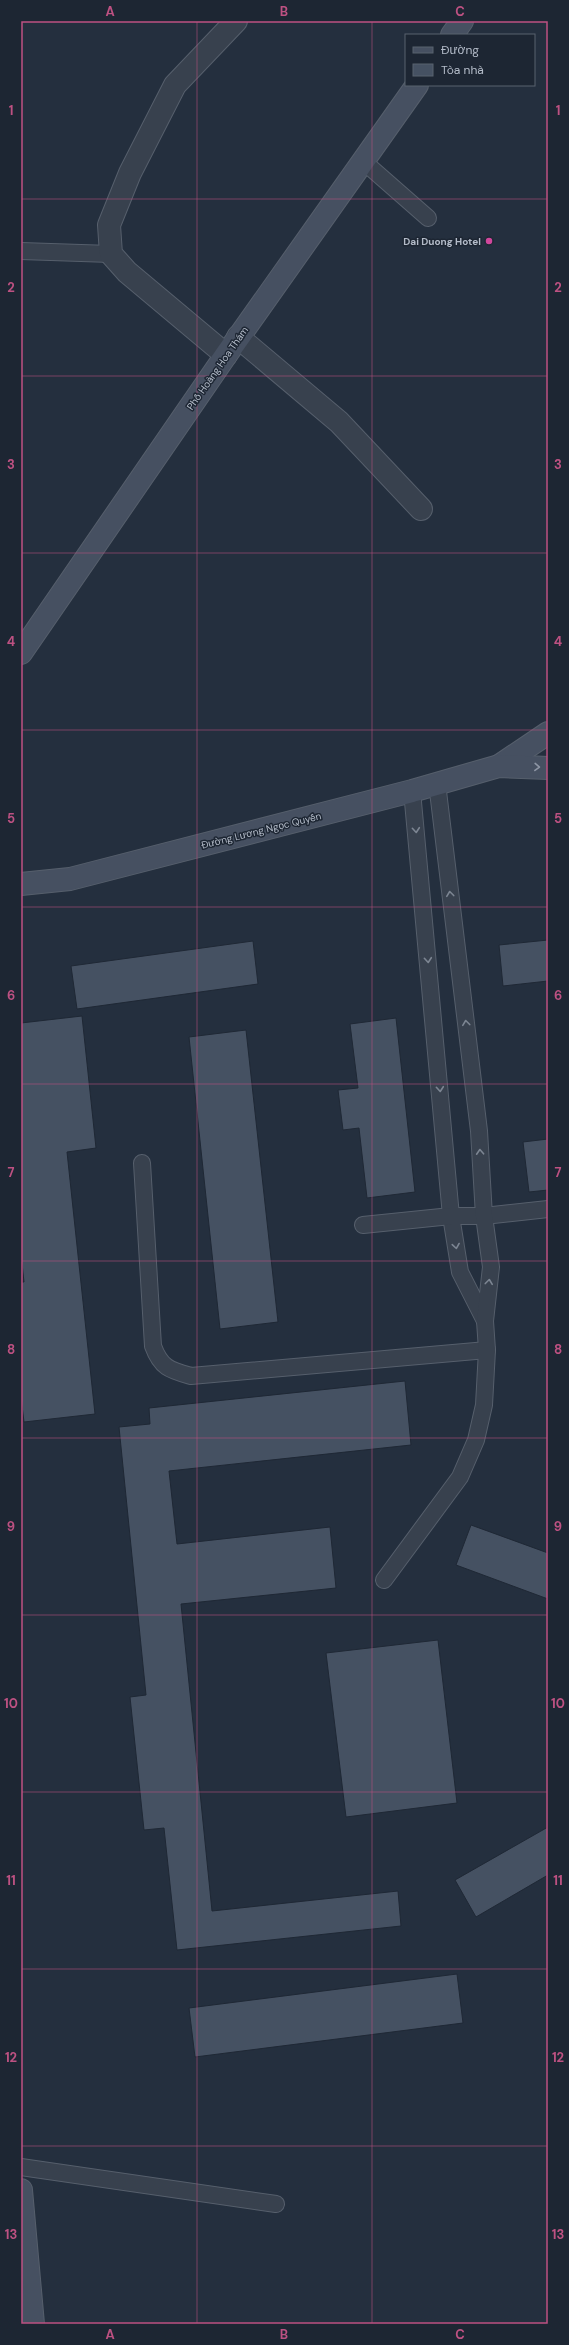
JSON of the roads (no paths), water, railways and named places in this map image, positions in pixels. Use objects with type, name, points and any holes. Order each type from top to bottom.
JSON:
[{"type":"street","points":[[226,355],[127,272],[111,254],[109,225],[130,173],[175,85],[236,21]]},
{"type":"street","points":[[453,34],[462,21]]},
{"type":"street","name":"Phố Hoàng Hoa Thám","points":[[21,653],[238,337],[416,86]]},
{"type":"street","points":[[238,337],[339,422],[421,509]]},
{"type":"street","name":"Đường Lương Ngọc Quyến","points":[[499,766],[548,733]]},
{"type":"street","name":"Đường Lương Ngọc Quyến","points":[[21,884],[70,879],[412,791],[499,766],[548,768]]},
{"type":"street","points":[[21,2190],[33,2324]]},
{"type":"lane","points":[[363,161],[428,218]]},
{"type":"lane","points":[[21,251],[111,254]]},
{"type":"lane","points":[[384,1580],[460,1477],[476,1440],[484,1405],[487,1350],[485,1320],[491,1267],[484,1216],[479,1131],[438,783]]},
{"type":"lane","points":[[412,791],[451,1216],[460,1272],[485,1320]]},
{"type":"lane","points":[[142,1163],[153,1346],[158,1360],[172,1371],[191,1376],[487,1350]]},
{"type":"lane","points":[[363,1225],[451,1216],[484,1216],[548,1209]]},
{"type":"lane","points":[[21,2167],[276,2204]]},
{"type":"place","name":"Dai Duong Hotel","points":[[489,241]]}]
